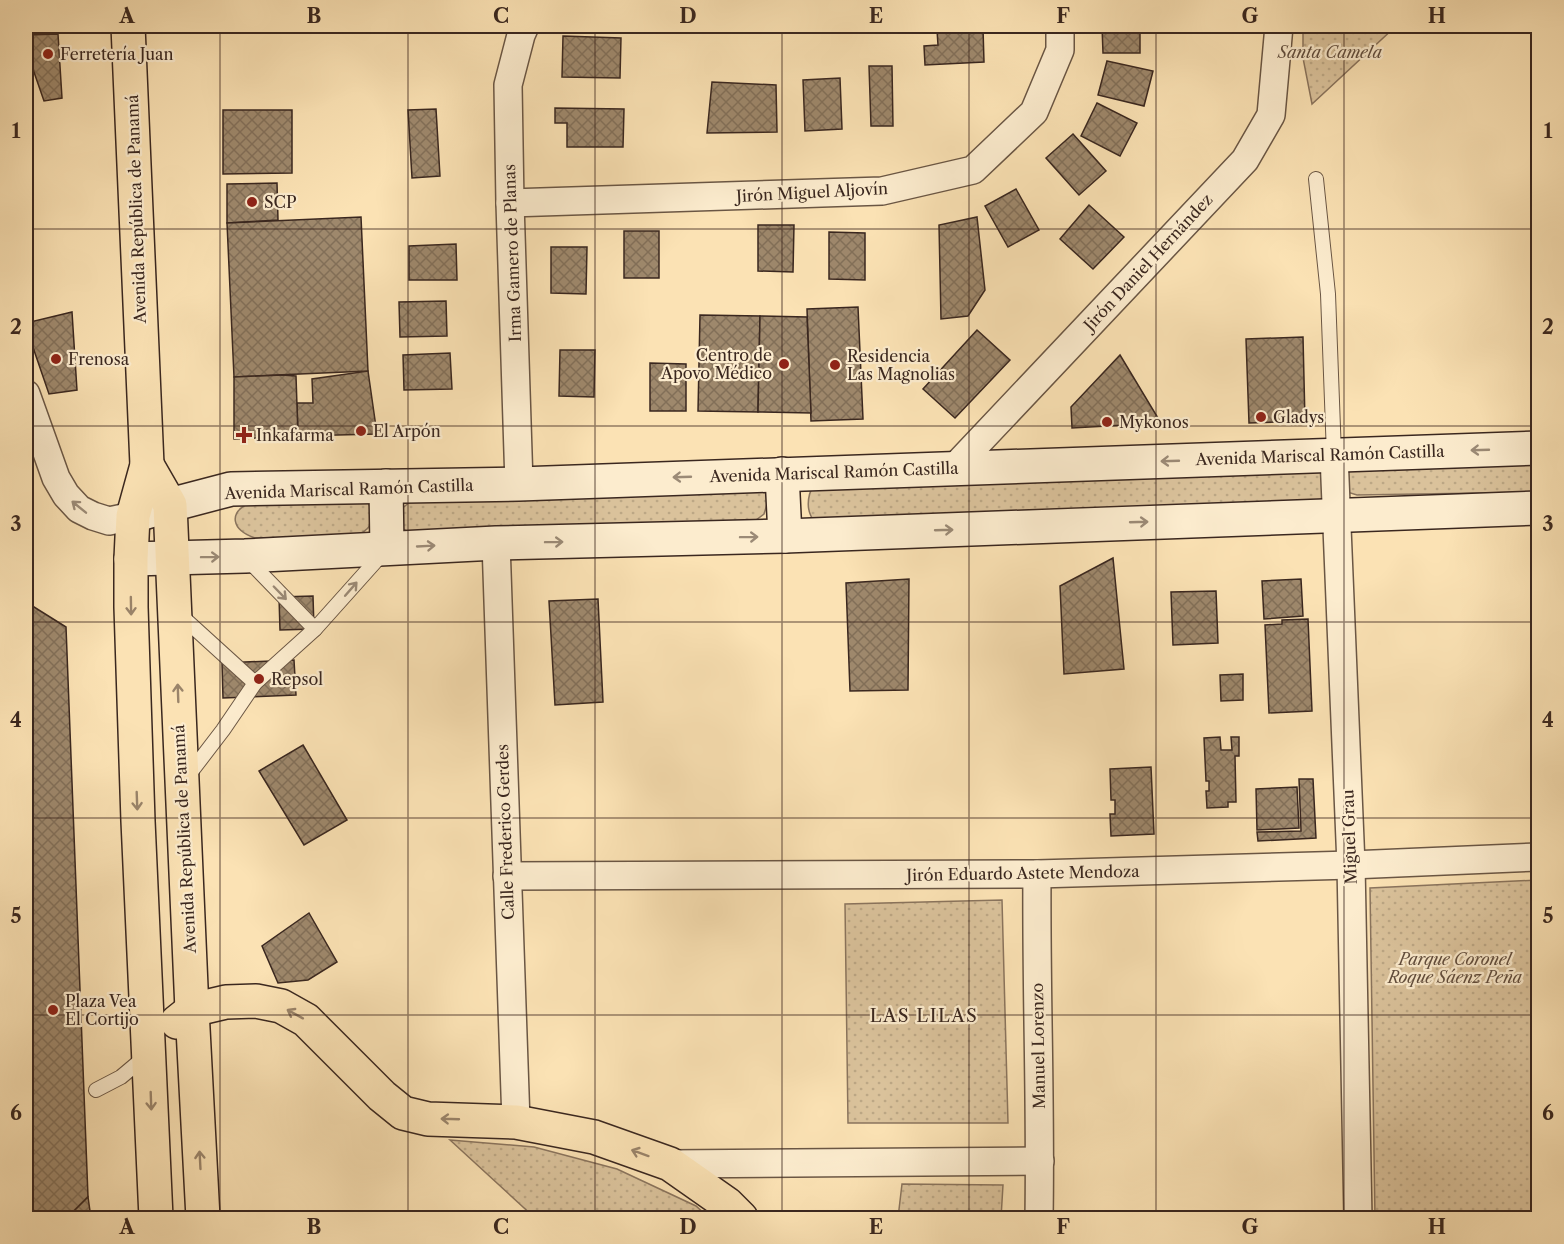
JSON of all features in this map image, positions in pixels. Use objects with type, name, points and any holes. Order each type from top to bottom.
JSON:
[{"type":"main road","name":"Avenida República de Panamá","points":[[128,26],[147,465],[133,516],[131,559],[137,810],[156,1218]]},
{"type":"main road","name":"Avenida Mariscal Ramón Castilla","points":[[133,516],[231,489],[519,484],[1539,448]]},
{"type":"main road","name":"Avenida República de Panamá","points":[[147,465],[170,505],[203,1218]]},
{"type":"main road","points":[[782,474],[785,536]]},
{"type":"main road","points":[[386,486],[387,548]]},
{"type":"main road","points":[[131,559],[245,556],[496,543],[785,536],[1539,508]]},
{"type":"main road","points":[[149,1054],[170,1029],[192,1010],[226,1002],[256,1001],[281,1006],[306,1020],[382,1096],[403,1113],[428,1119],[516,1122],[594,1137],[670,1164],[727,1204],[741,1218]]},
{"type":"street","name":"Irma Gamero de Planas","points":[[519,484],[508,84],[525,26]]},
{"type":"street","name":"Jirón Miguel Aljovín","points":[[510,203],[882,191],[974,170],[1034,112],[1060,50],[1060,26]]},
{"type":"street","name":"Jirón Daniel Hernández","points":[[954,468],[1245,160],[1271,115],[1279,26]]},
{"type":"street","points":[[26,394],[33,440],[66,495],[79,509],[93,516],[109,521],[133,516]]},
{"type":"street","name":"Miguel Grau","points":[[1334,455],[1351,865],[1358,1218]]},
{"type":"street","name":"Calle Frederico Gerdes","points":[[496,543],[516,1122]]},
{"type":"street","name":"Jirón Eduardo Astete Mendoza","points":[[507,876],[1037,874],[1351,865],[1539,856]]},
{"type":"street","name":"Manuel Lorenzo","points":[[1037,874],[1039,1218]]},
{"type":"street","points":[[670,1164],[1040,1161]]},
{"type":"lane","points":[[1316,179],[1328,294],[1334,455]]},
{"type":"lane","points":[[182,783],[255,684],[315,629],[387,548]]},
{"type":"lane","points":[[245,556],[315,629]]},
{"type":"lane","points":[[175,610],[255,684]]},
{"type":"lane","points":[[96,1090],[121,1077],[149,1054]]},
{"type":"green space","points":[[600,26],[783,26],[627,33]]},
{"type":"green space","name":"Santa Camela","points":[[1303,26],[1396,26],[1312,104],[1303,58]]},
{"type":"green space","points":[[1538,463],[1538,492],[1357,495],[1347,492],[1345,482],[1350,468]]},
{"type":"green space","points":[[1321,468],[1323,498],[1315,507],[816,523],[812,519],[808,504],[814,484]]},
{"type":"green space","points":[[764,488],[768,501],[764,514],[756,520],[410,533],[403,529],[399,511],[411,501]]},
{"type":"green space","points":[[366,499],[372,511],[372,521],[368,529],[357,536],[255,538],[241,531],[235,521],[238,511],[251,502]]},
{"type":"green space","name":"Parque Coronel Roque Sáenz Peña","points":[[1538,880],[1538,1218],[1375,1218],[1370,888]]},
{"type":"green space","points":[[1002,900],[1008,1123],[848,1123],[845,904]]},
{"type":"green space","points":[[450,1140],[534,1147],[617,1169],[696,1206],[709,1218],[535,1218]]},
{"type":"green space","points":[[902,1184],[1003,1185],[1001,1218],[898,1218]]},
{"type":"building","points":[[1102,26],[1140,26],[1140,53],[1103,53]]},
{"type":"building","points":[[983,28],[984,62],[925,65],[924,46],[938,45],[937,30]]},
{"type":"building","points":[[58,34],[62,98],[44,101],[26,49],[26,35]]},
{"type":"building","points":[[563,36],[621,38],[620,78],[562,77]]},
{"type":"building","points":[[1107,61],[1153,71],[1144,106],[1098,95]]},
{"type":"building","points":[[869,66],[892,66],[893,126],[871,126]]},
{"type":"building","points":[[840,78],[842,129],[805,131],[803,80]]},
{"type":"building","points":[[712,82],[776,85],[777,132],[707,133]]},
{"type":"building","points":[[1097,103],[1137,123],[1120,156],[1081,136]]},
{"type":"building","points":[[555,108],[624,109],[623,147],[567,147],[567,123],[555,123]]},
{"type":"building","points":[[436,109],[440,176],[412,178],[408,110]]},
{"type":"building","points":[[223,110],[292,110],[292,173],[223,174]]},
{"type":"building","points":[[1073,134],[1106,171],[1079,195],[1046,158]]},
{"type":"building","name":"SCP","points":[[277,183],[278,220],[227,223],[227,184]]},
{"type":"building","points":[[1016,189],[1039,230],[1008,247],[985,206]]},
{"type":"building","points":[[1089,205],[1124,237],[1093,269],[1060,239]]},
{"type":"building","points":[[361,217],[368,371],[234,377],[227,223]]},
{"type":"building","points":[[977,217],[985,290],[968,316],[941,319],[939,225]]},
{"type":"building","points":[[758,225],[794,225],[793,272],[758,271]]},
{"type":"building","points":[[624,231],[659,231],[659,278],[624,278]]},
{"type":"building","points":[[829,232],[865,233],[865,280],[829,279]]},
{"type":"building","points":[[456,244],[457,280],[409,280],[409,246]]},
{"type":"building","points":[[551,247],[587,247],[586,294],[551,293]]},
{"type":"building","points":[[446,301],[447,336],[400,337],[399,302]]},
{"type":"building","name":"Residencia Las Magnolias","points":[[858,307],[863,419],[811,421],[807,309]]},
{"type":"building","name":"Frenosa","points":[[72,312],[77,390],[49,394],[26,323]]},
{"type":"building","points":[[700,315],[760,316],[758,412],[698,411]]},
{"type":"building","name":"Centro de Apovo Médico","points":[[760,316],[807,317],[811,413],[758,412]]},
{"type":"building","points":[[977,330],[1010,360],[955,418],[923,389]]},
{"type":"building","points":[[1303,337],[1305,421],[1249,423],[1246,339]]},
{"type":"building","points":[[560,350],[595,350],[594,397],[559,396]]},
{"type":"building","points":[[450,353],[452,389],[404,390],[403,355]]},
{"type":"building","points":[[1120,355],[1161,423],[1072,428],[1071,407]]},
{"type":"building","points":[[650,363],[686,364],[686,411],[650,411]]},
{"type":"building","points":[[368,371],[377,434],[298,436],[297,403],[313,403],[312,379]]},
{"type":"building","points":[[296,376],[298,436],[234,439],[234,377]]},
{"type":"building","points":[[1113,558],[1124,669],[1064,674],[1060,586]]},
{"type":"building","points":[[909,579],[908,690],[850,691],[846,583]]},
{"type":"building","points":[[1301,579],[1303,616],[1264,619],[1262,581]]},
{"type":"building","points":[[1216,591],[1218,643],[1173,645],[1171,592]]},
{"type":"building","name":"Repsol","points":[[313,596],[314,629],[280,630],[279,597]]},
{"type":"building","points":[[598,599],[603,702],[555,705],[549,601]]},
{"type":"building","name":"Plaza Vea El Cortijo","points":[[26,602],[66,627],[88,1197],[67,1218],[26,1218]]},
{"type":"building","points":[[1308,619],[1312,711],[1269,713],[1265,625],[1282,624],[1282,620]]},
{"type":"building","name":"Repsol","points":[[294,660],[296,695],[223,698],[222,663]]},
{"type":"building","points":[[1243,674],[1243,700],[1221,701],[1220,675]]},
{"type":"building","points":[[1220,737],[1221,750],[1232,750],[1231,737],[1239,737],[1239,756],[1235,756],[1236,802],[1228,802],[1228,807],[1207,808],[1206,791],[1209,791],[1209,781],[1206,781],[1204,738]]},
{"type":"building","points":[[303,745],[347,820],[304,845],[259,771]]},
{"type":"building","points":[[1151,767],[1154,834],[1111,836],[1110,814],[1115,814],[1115,800],[1111,800],[1110,769]]},
{"type":"building","points":[[1299,779],[1313,779],[1316,838],[1258,841],[1257,832],[1301,831]]},
{"type":"building","points":[[1297,787],[1299,828],[1257,830],[1256,789]]},
{"type":"building","points":[[309,913],[337,962],[308,980],[278,983],[262,946]]},
{"type":"building","points":[[88,1197],[91,1218],[67,1218]]},
{"type":"place","name":"Ferretería Juan","points":[[48,54]]},
{"type":"place","name":"SCP","points":[[252,202]]},
{"type":"place","name":"Frenosa","points":[[56,359]]},
{"type":"place","name":"Centro de Apovo Médico","points":[[784,364]]},
{"type":"place","name":"Residencia Las Magnolias","points":[[835,365]]},
{"type":"place","name":"Gladys","points":[[1261,417]]},
{"type":"place","name":"Mykonos","points":[[1107,422]]},
{"type":"place","name":"El Arpón","points":[[361,431]]},
{"type":"place","name":"Inkafarma","points":[[244,435]]},
{"type":"place","name":"Repsol","points":[[259,679]]},
{"type":"place","name":"Plaza Vea El Cortijo","points":[[53,1010]]},
{"type":"district","name":"LAS LILAS","points":[[924,1016]]}]
